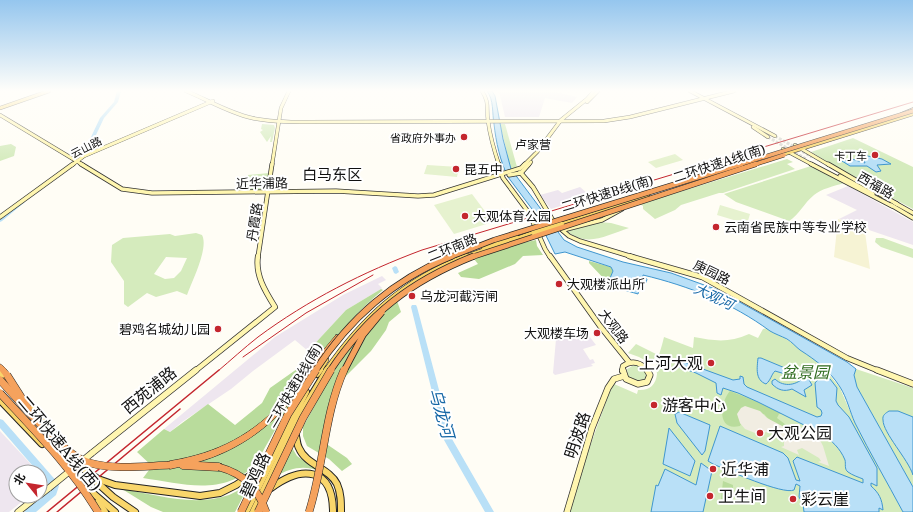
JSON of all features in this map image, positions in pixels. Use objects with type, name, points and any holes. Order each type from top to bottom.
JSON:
[{"type":"highway","name":"二环快速B线(南)","points":[[241,512],[281,429],[302,390],[323,358],[346,328],[371,304],[399,283],[428,266],[457,253],[903,115]]},
{"type":"highway","name":"二环快速A线(南)","points":[[258,512],[308,408],[340,354],[357,333],[380,310],[421,280],[458,262],[506,244],[904,115]]},
{"type":"highway","points":[[309,512],[319,476],[332,402],[348,360],[363,335],[379,315],[421,280]]},
{"type":"highway","points":[[170,465],[216,452],[241,440],[258,429],[286,402],[323,354],[346,328]]},
{"type":"highway","points":[[0,367],[13,382],[32,414]]},
{"type":"highway","points":[[0,380],[65,449],[89,463],[118,467],[170,465],[209,466],[236,472],[247,479],[255,488],[262,500],[266,512]]},
{"type":"highway","name":"二环快速A线(西)","points":[[1,396],[69,470],[83,488],[98,512]]},
{"type":"main road","name":"二环南路","points":[[290,421],[314,379],[338,344],[362,317],[385,297],[411,278],[444,262],[532,232],[903,115]]},
{"type":"main road","name":"二环南路","points":[[303,407],[326,369],[345,342],[366,319],[393,296],[414,281],[446,264],[532,232]]},
{"type":"main road","points":[[0,374],[85,470],[108,493],[135,512]]},
{"type":"main road","points":[[1,396],[90,491],[106,512]]},
{"type":"main road","name":"碧鸡路","points":[[253,512],[303,407]]},
{"type":"main road","points":[[303,407],[296,431],[298,447],[305,457],[327,471],[335,480],[341,495],[341,512]]},
{"type":"main road","name":"碧鸡路","points":[[246,512],[290,421]]},
{"type":"main road","points":[[85,470],[103,481],[122,486],[190,495],[220,493],[236,485],[257,469],[274,448],[290,421]]},
{"type":"main road","points":[[253,512],[268,492],[278,482],[293,474],[303,472],[317,475],[327,483],[333,498],[333,512]]},
{"type":"main road","points":[[90,491],[93,499],[93,512]]},
{"type":"main road","points":[[90,491],[115,512]]},
{"type":"street","name":"近华浦路","points":[[0,115],[114,185],[122,189],[152,193],[336,192],[424,198],[441,195],[504,174],[519,171]]},
{"type":"street","name":"云山路","points":[[0,217],[76,161],[181,115]]},
{"type":"street","points":[[243,115],[280,121],[588,121],[619,119],[635,115]]},
{"type":"street","name":"丹霞路","points":[[275,307],[264,290],[258,272],[257,263],[281,115]]},
{"type":"street","name":"大观路","points":[[489,115],[494,151],[504,174],[529,213],[544,249],[600,326],[629,362]]},
{"type":"street","points":[[519,171],[528,166],[562,120],[568,115]]},
{"type":"street","points":[[562,120],[569,115]]},
{"type":"street","points":[[732,115],[768,137]]},
{"type":"street","points":[[734,115],[775,136]]},
{"type":"street","points":[[798,147],[897,204]]},
{"type":"street","points":[[786,151],[892,206]]},
{"type":"street","name":"西福路","points":[[812,157],[913,213]]},
{"type":"street","name":"西福路","points":[[806,159],[913,218]]},
{"type":"street","name":"庚园路","points":[[519,171],[540,198],[550,217],[563,230],[586,244],[702,276],[847,358],[913,384]]},
{"type":"street","points":[[563,230],[602,220],[631,205]]},
{"type":"street","name":"西苑浦路","points":[[48,489],[275,307]]},
{"type":"street","points":[[629,362],[638,363],[649,372],[649,379],[644,384],[636,384],[624,376],[622,370],[623,366],[629,362]]},
{"type":"street","name":"明波路","points":[[567,512],[592,428],[608,388],[614,379],[624,376]]},
{"type":"street","name":"西苑浦路","points":[[18,512],[28,504]]},
{"type":"shaded area","points":[[505,115],[540,115],[539,117],[505,117]]},
{"type":"shaded area","points":[[848,186],[913,222],[913,245],[869,230],[868,227],[839,219],[857,210],[826,195]]},
{"type":"shaded area","points":[[580,187],[588,194],[570,199],[573,202],[551,209],[540,195],[558,190],[562,193]]},
{"type":"shaded area","points":[[838,219],[867,227],[868,232],[865,232],[870,269],[834,257]]},
{"type":"shaded area","points":[[382,276],[386,280],[378,284],[382,288],[346,310],[308,351],[295,340],[231,389],[182,422],[170,432],[164,429],[275,337],[343,295]]},
{"type":"shaded area","points":[[586,332],[596,345],[583,349],[590,360],[593,359],[595,363],[591,364],[593,366],[555,375],[553,373],[556,339]]},
{"type":"shaded area","points":[[745,406],[760,411],[767,418],[784,427],[790,428],[796,425],[818,436],[823,446],[829,466],[818,462],[821,461],[819,458],[802,448],[797,450],[799,455],[781,447],[784,446],[784,440],[770,432],[755,433],[745,429],[740,423],[737,414],[741,408]]},
{"type":"shaded area","points":[[0,431],[31,464],[8,464],[8,504],[19,504],[9,512],[0,512]]},
{"type":"green space","points":[[262,124],[274,125],[275,128],[272,142],[270,142],[271,136],[267,142],[260,132],[263,130],[261,129]]},
{"type":"green space","points":[[500,124],[505,124],[517,167],[511,169]]},
{"type":"green space","points":[[853,138],[913,167],[913,209],[840,170],[811,152]]},
{"type":"green space","points":[[11,144],[16,147],[14,156],[0,161],[0,146]]},
{"type":"green space","points":[[675,154],[683,160],[656,168],[648,162]]},
{"type":"green space","points":[[787,159],[793,162],[787,164],[795,169],[723,193],[681,205],[675,210],[655,219],[643,209],[643,206],[640,204]]},
{"type":"green space","points":[[427,165],[459,167],[457,177],[424,174]]},
{"type":"green space","points":[[811,166],[844,183],[817,193],[810,198],[796,216],[789,221],[736,202],[724,194]]},
{"type":"green space","points":[[269,173],[265,187],[260,190],[245,190],[248,175]]},
{"type":"green space","name":"大观体育公园","points":[[472,194],[493,222],[454,234],[434,205]]},
{"type":"green space","points":[[720,205],[750,214],[747,224],[717,215]]},
{"type":"green space","points":[[599,222],[611,223],[629,228],[605,237],[590,239],[582,239],[567,231]]},
{"type":"green space","points":[[196,233],[202,235],[204,241],[202,256],[187,295],[177,291],[156,297],[147,293],[128,307],[124,304],[124,281],[111,262],[112,245],[123,238],[170,234],[175,236]],"holes":[[[166,257],[187,258],[181,271],[174,278],[165,279],[154,274]]]},
{"type":"green space","points":[[876,238],[883,238],[913,249],[913,258],[881,247],[875,242]]},
{"type":"green space","points":[[536,240],[537,246],[543,255],[523,256],[515,264],[479,279],[461,277],[458,273],[478,264],[474,259],[518,244]]},
{"type":"green space","points":[[589,261],[611,267],[613,271],[608,283],[589,263]]},
{"type":"green space","points":[[381,289],[383,290],[363,308],[328,348],[297,392],[257,462],[245,473],[232,480],[218,484],[204,485],[189,485],[143,478],[152,466],[137,452],[164,429],[170,432],[208,404],[235,425],[262,403],[270,388],[314,357],[308,351],[346,310]]},
{"type":"green space","points":[[397,301],[401,312],[389,322],[386,330],[371,351],[341,381],[331,418],[328,445],[347,458],[352,464],[342,471],[329,459],[307,446],[303,436],[303,427],[338,363],[362,331]]},
{"type":"green space","name":"大观公园","points":[[768,328],[794,344],[821,364],[840,388],[855,423],[903,512],[569,512],[584,463],[612,385],[614,384],[637,394],[638,390],[649,388],[656,378],[656,366],[664,337],[693,348],[694,337],[728,340],[749,334],[758,338],[763,329]]},
{"type":"green space","points":[[636,344],[656,354],[652,364],[628,353]]},
{"type":"green space","points":[[634,365],[641,367],[645,372],[646,377],[641,382],[628,377],[627,369]]},
{"type":"green space","points":[[856,369],[913,388],[913,487],[857,387],[854,375]]},
{"type":"green space","points":[[730,391],[758,402],[782,414],[779,414],[777,418],[790,428],[776,424],[764,414],[740,423],[740,426],[732,427],[727,425],[722,415],[722,408]]},
{"type":"green space","points":[[291,446],[297,456],[319,471],[308,468],[297,468],[277,476]]},
{"type":"green space","points":[[723,481],[733,485],[733,498],[729,499],[727,502],[721,499]]},
{"type":"green space","points":[[249,485],[235,512],[163,512],[151,507],[122,489],[176,499],[203,500],[229,495]]},
{"type":"water","name":"大观河","points":[[493,115],[499,115],[511,169],[564,240],[577,247],[623,262],[671,273],[718,290],[847,362],[856,369],[854,375],[857,387],[913,487],[913,512],[903,512],[853,419],[845,396],[836,381],[822,366],[789,340],[770,331],[741,312],[725,304],[677,284],[643,275],[643,277],[647,279],[646,283],[641,282],[638,294],[610,286],[608,283],[613,271],[611,267],[565,252],[555,254],[535,213],[505,171],[497,144]]},
{"type":"water","points":[[863,155],[882,159],[891,164],[877,165],[881,171],[876,172],[867,166],[850,166],[842,161],[852,159],[865,163],[865,159],[862,157]]},
{"type":"water","points":[[758,358],[797,373],[792,376],[775,371],[766,384],[758,377]]},
{"type":"water","points":[[681,361],[733,380],[740,379],[740,376],[743,377],[744,384],[747,387],[817,417],[821,416],[822,413],[817,407],[815,383],[821,376],[830,379],[837,388],[836,401],[838,405],[849,417],[877,468],[877,486],[871,483],[871,486],[880,496],[883,510],[879,508],[879,512],[804,512],[803,504],[799,497],[800,486],[796,484],[794,490],[788,491],[767,486],[708,461],[720,426],[783,453],[788,458],[796,480],[800,481],[793,461],[797,457],[863,483],[863,479],[847,471],[845,460],[841,452],[822,434],[738,393],[723,388],[721,395],[717,393],[716,383],[696,373],[679,367]]},
{"type":"water","points":[[805,376],[812,385],[804,390],[806,397],[792,389],[781,390],[772,384],[772,381],[775,379],[782,384],[791,384],[799,382]]},
{"type":"water","points":[[889,411],[898,411],[913,417],[913,475],[884,425],[884,414]]},
{"type":"water","points":[[679,412],[710,425],[705,451],[702,455],[677,423],[675,414]]},
{"type":"water","points":[[669,428],[695,461],[690,476],[663,464]]},
{"type":"water","points":[[701,463],[712,471],[703,512],[651,512],[656,485],[658,486],[665,469],[696,485]]},
{"type":"waterway","points":[[85,154],[105,115]]},
{"type":"waterway","points":[[0,220],[23,202]]},
{"type":"waterway","points":[[903,210],[913,215]]},
{"type":"waterway","name":"乌龙河","points":[[395,268],[396,272]]},
{"type":"waterway","name":"乌龙河","points":[[414,307],[448,440],[490,512]]},
{"type":"waterway","points":[[0,422],[55,486],[53,492],[29,512]]},
{"type":"tunnel","points":[[775,136],[812,157]]},
{"type":"tunnel","points":[[768,137],[806,159]]},
{"type":"railway","points":[[218,371],[258,337],[316,299],[357,277],[422,250],[870,115]]},
{"type":"railway","points":[[243,357],[306,313],[373,275]]},
{"type":"railway","points":[[47,512],[219,370]]},
{"type":"railway","points":[[57,512],[180,409]]},
{"type":"place","name":"省政府外事办","points":[[464,137]]},
{"type":"place","name":"卡丁车","points":[[875,155]]},
{"type":"place","name":"昆五中","points":[[456,169]]},
{"type":"place","name":"大观体育公园","points":[[465,216]]},
{"type":"place","name":"云南省民族中等专业学校","points":[[716,227]]},
{"type":"place","name":"大观楼派出所","points":[[559,284]]},
{"type":"place","name":"乌龙河截污闸","points":[[412,296]]},
{"type":"place","name":"碧鸡名城幼儿园","points":[[218,329]]},
{"type":"place","name":"大观楼车场","points":[[597,333]]},
{"type":"place","name":"上河大观","points":[[711,363]]},
{"type":"place","name":"游客中心","points":[[654,405]]},
{"type":"place","name":"大观公园","points":[[760,433]]},
{"type":"place","name":"近华浦","points":[[713,469]]},
{"type":"place","name":"卫生间","points":[[710,496]]},
{"type":"place","name":"彩云崖","points":[[793,499]]},
{"type":"district","name":"卢家营","points":[[533,144]]},
{"type":"district","name":"白马东区","points":[[332,174]]},
{"type":"park label","name":"盆景园","points":[[805,372]]}]
